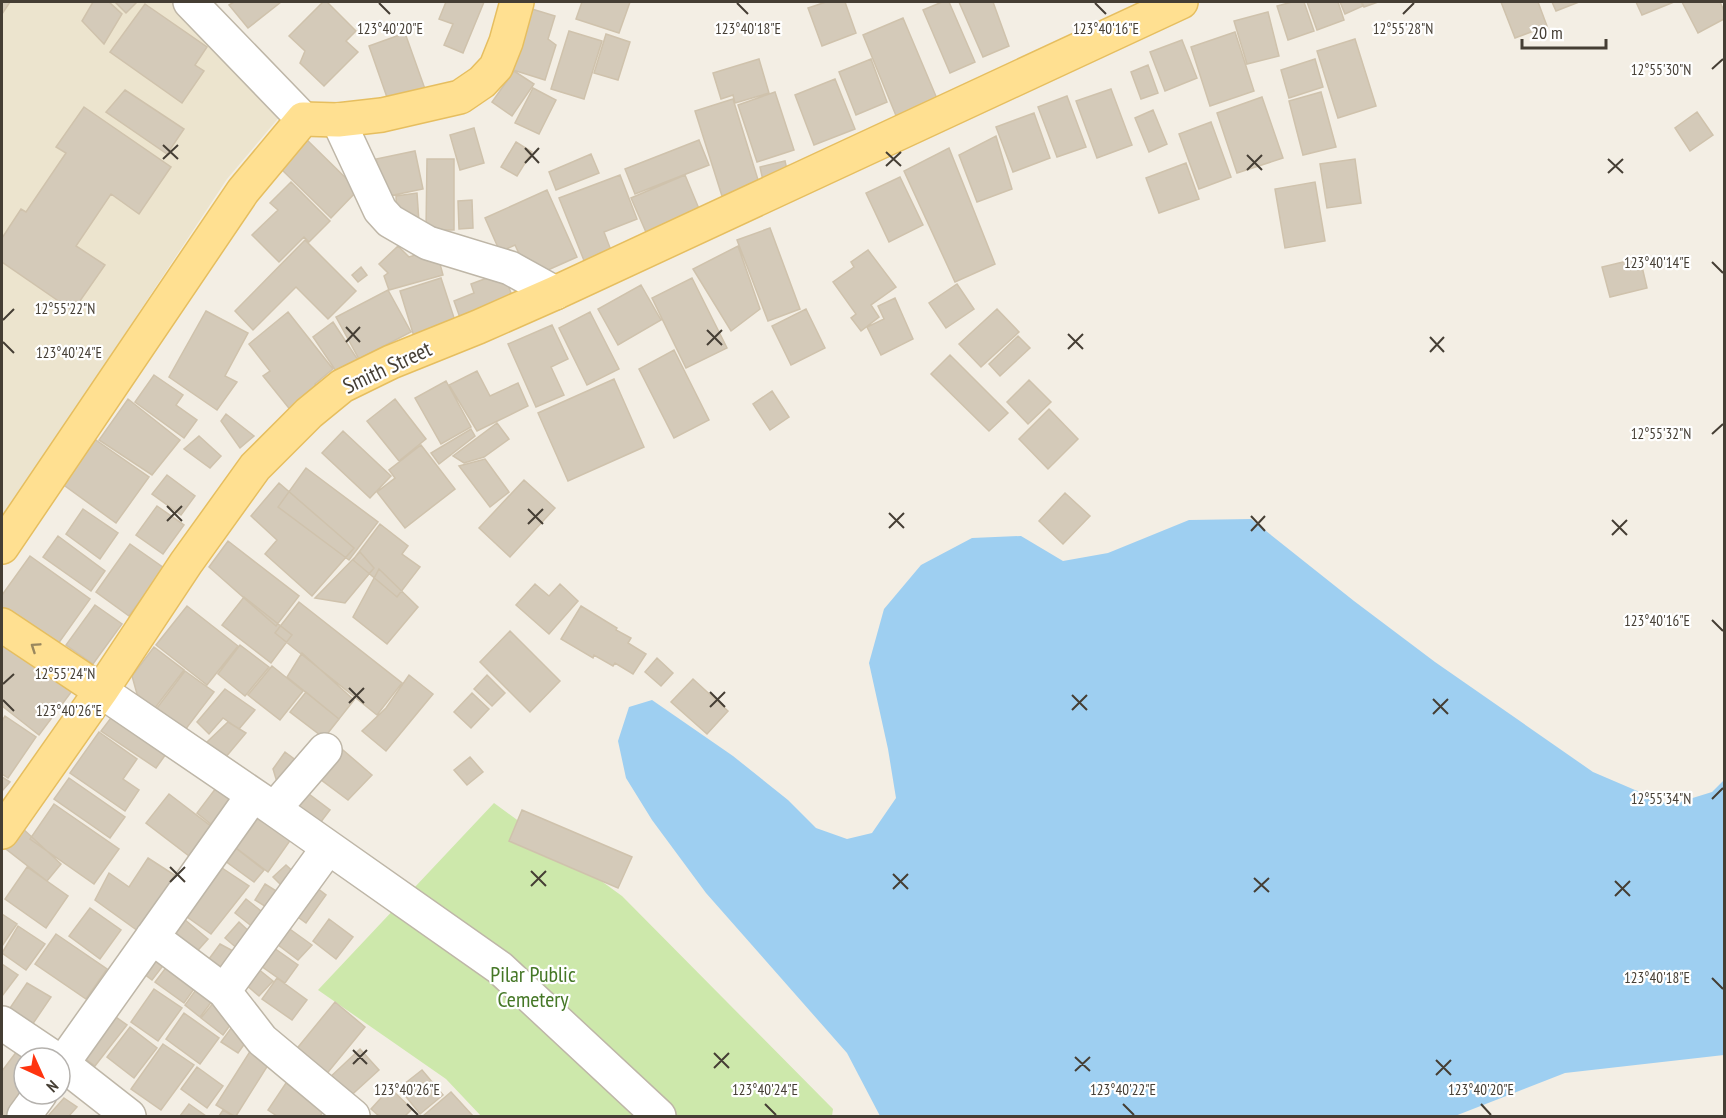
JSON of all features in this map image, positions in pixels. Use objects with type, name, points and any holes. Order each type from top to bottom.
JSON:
[{"type":"main road","points":[[2,548],[243,190],[303,119],[338,120],[382,116],[460,97],[482,82],[496,68],[518,2]]},
{"type":"main road","name":"Smith Street","points":[[2,832],[101,691],[186,563],[255,467],[309,413],[342,386],[391,362],[555,293],[1181,2]]},
{"type":"main road","points":[[2,625],[101,691]]},
{"type":"street","points":[[190,2],[303,119]]},
{"type":"street","points":[[338,120],[380,210],[390,221],[428,243],[510,268],[555,293]]},
{"type":"street","points":[[101,691],[500,968],[659,1116]]},
{"type":"street","points":[[72,1046],[152,937],[264,802],[325,750]]},
{"type":"street","points":[[224,991],[328,848]]},
{"type":"street","points":[[152,937],[224,991],[262,1040],[353,1116]]},
{"type":"street","points":[[2,1023],[35,1046]]},
{"type":"street","points":[[72,1073],[129,1116]]},
{"type":"shaded area","points":[[2,2],[183,2],[287,108],[227,179],[2,520]]},
{"type":"green space","name":"Pilar Public Cemetery","points":[[494,803],[622,896],[833,1109],[832,1116],[481,1116],[446,1079],[318,990]]},
{"type":"water","points":[[1251,519],[1435,662],[1593,772],[1670,805],[1712,792],[1724,780],[1724,1055],[1565,1073],[1455,1116],[880,1116],[847,1053],[706,893],[652,820],[626,778],[618,741],[629,707],[652,700],[733,756],[788,800],[816,828],[847,839],[872,833],[896,798],[869,663],[884,609],[921,565],[972,538],[1021,536],[1063,561],[1108,553],[1189,520]]},
{"type":"building","points":[[2,2],[10,2],[2,14]]},
{"type":"building","points":[[93,2],[109,2],[122,14],[104,44],[82,21]]},
{"type":"building","points":[[115,2],[137,2],[126,13]]},
{"type":"building","points":[[234,2],[281,2],[248,28],[229,5]]},
{"type":"building","points":[[323,2],[327,2],[356,31],[346,41],[358,52],[324,86],[300,63],[305,51],[289,36]]},
{"type":"building","points":[[446,2],[484,2],[463,53],[444,45],[453,24],[439,19]]},
{"type":"building","points":[[582,2],[630,2],[619,33],[576,19]]},
{"type":"building","points":[[826,2],[845,2],[856,33],[822,46],[808,8]]},
{"type":"building","points":[[942,2],[949,2],[975,62],[950,73],[923,10]]},
{"type":"building","points":[[959,2],[993,2],[1009,46],[983,57]]},
{"type":"building","points":[[1304,2],[1314,31],[1288,40],[1277,6]]},
{"type":"building","points":[[1307,2],[1338,2],[1344,20],[1317,30]]},
{"type":"building","points":[[1340,2],[1361,2],[1363,6],[1345,14]]},
{"type":"building","points":[[1362,2],[1378,2],[1364,7]]},
{"type":"building","points":[[1501,2],[1538,2],[1547,26],[1515,38]]},
{"type":"building","points":[[1552,2],[1579,2],[1556,11]]},
{"type":"building","points":[[1636,2],[1674,2],[1642,15]]},
{"type":"building","points":[[1682,2],[1720,2],[1724,11],[1724,19],[1698,33]]},
{"type":"building","points":[[145,4],[207,47],[195,65],[204,71],[182,103],[110,52]]},
{"type":"building","points":[[532,9],[555,16],[548,39],[556,45],[545,80],[513,70]]},
{"type":"building","points":[[1268,12],[1279,56],[1247,64],[1234,21]]},
{"type":"building","points":[[903,18],[938,101],[897,118],[863,35]]},
{"type":"building","points":[[569,31],[602,41],[584,99],[551,89]]},
{"type":"building","points":[[1235,32],[1254,91],[1210,106],[1191,47]]},
{"type":"building","points":[[405,33],[425,89],[389,103],[369,46]]},
{"type":"building","points":[[606,34],[630,42],[618,80],[594,73]]},
{"type":"building","points":[[1355,39],[1376,106],[1338,118],[1317,51]]},
{"type":"building","points":[[1182,40],[1197,78],[1165,91],[1150,52]]},
{"type":"building","points":[[759,59],[769,93],[735,103],[733,95],[721,99],[713,73]]},
{"type":"building","points":[[871,59],[887,102],[856,115],[839,72]]},
{"type":"building","points":[[1315,59],[1323,87],[1289,98],[1281,70]]},
{"type":"building","points":[[1148,65],[1158,93],[1141,99],[1131,72]]},
{"type":"building","points":[[514,71],[534,84],[512,116],[492,102]]},
{"type":"building","points":[[835,79],[855,129],[814,145],[795,95]]},
{"type":"building","points":[[533,88],[556,100],[539,134],[515,123]]},
{"type":"building","points":[[1111,89],[1132,145],[1097,158],[1076,101]]},
{"type":"building","points":[[125,90],[184,129],[167,154],[106,112]]},
{"type":"building","points":[[775,92],[794,150],[757,162],[738,105]]},
{"type":"building","points":[[1321,92],[1336,147],[1303,155],[1289,101]]},
{"type":"building","points":[[1067,96],[1086,147],[1057,157],[1038,107]]},
{"type":"building","points":[[1262,97],[1283,158],[1237,173],[1217,113]]},
{"type":"building","points":[[733,99],[759,183],[722,196],[695,111]]},
{"type":"building","points":[[84,107],[171,167],[139,214],[111,194],[76,246],[105,265],[73,311],[2,262],[2,238],[21,209],[26,212],[66,153],[56,147]]},
{"type":"building","points":[[1153,110],[1167,144],[1149,152],[1135,118]]},
{"type":"building","points":[[1697,112],[1713,135],[1690,151],[1675,128]]},
{"type":"building","points":[[1034,113],[1050,158],[1013,172],[996,127]]},
{"type":"building","points":[[1211,122],[1231,177],[1199,189],[1179,134]]},
{"type":"building","points":[[474,128],[484,163],[460,170],[450,135]]},
{"type":"building","points":[[303,136],[358,190],[331,218],[275,163]]},
{"type":"building","points":[[996,136],[1012,189],[977,202],[959,155]]},
{"type":"building","points":[[699,140],[709,165],[635,194],[625,169]]},
{"type":"building","points":[[516,142],[532,152],[517,176],[501,167]]},
{"type":"building","points":[[949,148],[995,264],[955,282],[904,171]]},
{"type":"building","points":[[415,151],[423,189],[384,197],[376,159]]},
{"type":"building","points":[[591,154],[599,173],[556,190],[549,172]]},
{"type":"building","points":[[427,159],[454,159],[454,230],[426,230]]},
{"type":"building","points":[[1355,159],[1361,203],[1327,208],[1320,164]]},
{"type":"building","points":[[785,161],[789,179],[764,185],[760,167]]},
{"type":"building","points":[[1186,163],[1199,199],[1159,213],[1146,178]]},
{"type":"building","points":[[620,175],[637,219],[604,232],[612,253],[585,263],[559,198]]},
{"type":"building","points":[[685,175],[702,216],[649,239],[631,198]]},
{"type":"building","points":[[900,177],[923,225],[889,242],[866,193]]},
{"type":"building","points":[[291,182],[330,221],[309,242],[304,237],[279,262],[252,235],[278,210],[270,203]]},
{"type":"building","points":[[1315,182],[1325,241],[1285,248],[1275,189]]},
{"type":"building","points":[[547,190],[577,257],[530,278],[515,245],[500,252],[485,218]]},
{"type":"building","points":[[417,193],[419,222],[397,224],[396,196]]},
{"type":"building","points":[[472,200],[473,228],[459,229],[458,201]]},
{"type":"building","points":[[770,228],[800,309],[768,321],[737,240]]},
{"type":"building","points":[[305,240],[356,291],[328,319],[296,287],[253,330],[235,311]]},
{"type":"building","points":[[398,246],[409,257],[436,249],[443,275],[389,290],[384,276],[388,273],[379,264]]},
{"type":"building","points":[[738,246],[760,309],[731,331],[693,269]]},
{"type":"building","points":[[868,250],[896,287],[871,305],[879,317],[861,331],[851,318],[856,314],[833,282],[854,267],[851,262]]},
{"type":"building","points":[[1640,258],[1647,288],[1610,297],[1602,267]]},
{"type":"building","points":[[361,267],[367,275],[358,282],[352,275]]},
{"type":"building","points":[[503,272],[516,306],[463,326],[454,301],[474,293],[471,284]]},
{"type":"building","points":[[441,278],[458,330],[416,343],[400,291]]},
{"type":"building","points":[[692,278],[727,348],[686,368],[652,298]]},
{"type":"building","points":[[957,284],[974,309],[946,328],[929,303]]},
{"type":"building","points":[[641,285],[661,320],[618,345],[598,309]]},
{"type":"building","points":[[388,290],[411,332],[359,359],[336,317]]},
{"type":"building","points":[[895,298],[913,339],[881,355],[867,327],[884,319],[878,306]]},
{"type":"building","points":[[806,309],[825,348],[791,365],[772,326]]},
{"type":"building","points":[[997,309],[1019,332],[981,367],[959,344]]},
{"type":"building","points":[[206,311],[248,333],[225,376],[237,382],[217,410],[169,377]]},
{"type":"building","points":[[288,312],[333,369],[315,384],[324,395],[296,417],[263,376],[270,371],[249,344]]},
{"type":"building","points":[[590,312],[619,369],[587,385],[559,328]]},
{"type":"building","points":[[333,322],[358,360],[338,374],[313,337]]},
{"type":"building","points":[[552,325],[568,359],[551,367],[564,395],[536,407],[508,344]]},
{"type":"building","points":[[1018,336],[1030,348],[1000,376],[989,364]]},
{"type":"building","points":[[674,350],[709,420],[674,438],[639,369]]},
{"type":"building","points":[[950,355],[1008,413],[989,431],[931,374]]},
{"type":"building","points":[[477,371],[490,396],[518,383],[528,406],[477,431],[449,385]]},
{"type":"building","points":[[154,375],[183,395],[176,405],[197,420],[184,438],[135,402]]},
{"type":"building","points":[[614,379],[644,447],[568,481],[538,413]]},
{"type":"building","points":[[1029,380],[1051,402],[1028,424],[1007,402]]},
{"type":"building","points":[[446,381],[471,427],[441,444],[415,398]]},
{"type":"building","points":[[772,391],[789,417],[770,430],[753,404]]},
{"type":"building","points":[[128,399],[180,440],[152,475],[99,440]]},
{"type":"building","points":[[395,399],[426,439],[399,461],[367,421]]},
{"type":"building","points":[[1049,409],[1078,439],[1048,469],[1019,439]]},
{"type":"building","points":[[226,414],[254,436],[240,448],[221,421]]},
{"type":"building","points":[[497,423],[509,439],[484,457],[464,463],[453,456]]},
{"type":"building","points":[[471,429],[475,436],[439,464],[431,453]]},
{"type":"building","points":[[343,431],[391,476],[370,498],[322,453]]},
{"type":"building","points":[[199,436],[221,456],[210,468],[184,449]]},
{"type":"building","points":[[93,438],[149,477],[116,523],[61,483]]},
{"type":"building","points":[[421,445],[455,489],[405,528],[377,492],[395,478],[389,470]]},
{"type":"building","points":[[485,459],[509,492],[490,507],[459,466]]},
{"type":"building","points":[[306,468],[378,522],[349,560],[278,507]]},
{"type":"building","points":[[167,475],[195,496],[181,515],[152,494]]},
{"type":"building","points":[[524,480],[555,508],[510,557],[479,528]]},
{"type":"building","points":[[279,483],[354,548],[312,596],[265,554],[277,540],[251,516]]},
{"type":"building","points":[[1065,493],[1090,516],[1063,544],[1039,521]]},
{"type":"building","points":[[157,506],[184,525],[163,554],[136,535]]},
{"type":"building","points":[[83,509],[118,533],[100,559],[66,534]]},
{"type":"building","points":[[380,524],[408,546],[402,554],[420,567],[397,597],[353,560]]},
{"type":"building","points":[[58,536],[105,571],[91,591],[43,557]]},
{"type":"building","points":[[228,541],[299,596],[276,626],[209,567]]},
{"type":"building","points":[[130,544],[164,568],[129,616],[96,592]]},
{"type":"building","points":[[360,552],[374,568],[345,603],[315,598]]},
{"type":"building","points":[[30,556],[90,599],[53,651],[2,615],[2,595]]},
{"type":"building","points":[[379,569],[418,607],[387,644],[353,617]]},
{"type":"building","points":[[535,584],[549,596],[560,584],[578,601],[549,634],[516,605]]},
{"type":"building","points":[[244,597],[292,635],[271,663],[222,625]]},
{"type":"building","points":[[299,602],[402,683],[377,715],[275,633]]},
{"type":"building","points":[[95,605],[122,624],[93,664],[66,645]]},
{"type":"building","points":[[187,606],[238,646],[207,685],[156,645]]},
{"type":"building","points":[[581,606],[631,638],[628,643],[646,654],[633,674],[615,663],[613,666],[594,655],[593,658],[561,639]]},
{"type":"building","points":[[510,631],[560,681],[530,712],[480,662]]},
{"type":"building","points":[[2,637],[75,687],[39,735],[2,706]]},
{"type":"building","points":[[240,645],[269,667],[245,696],[218,674]]},
{"type":"building","points":[[154,647],[184,670],[155,708],[137,694],[132,676]]},
{"type":"building","points":[[302,653],[354,700],[339,719],[287,677]]},
{"type":"building","points":[[657,658],[673,673],[661,686],[645,672]]},
{"type":"building","points":[[272,666],[303,691],[280,720],[248,695]]},
{"type":"building","points":[[185,671],[214,692],[185,730],[157,708]]},
{"type":"building","points":[[409,675],[433,694],[386,751],[362,731],[386,708]]},
{"type":"building","points":[[487,675],[505,693],[492,706],[474,689]]},
{"type":"building","points":[[693,679],[728,711],[707,734],[671,702]]},
{"type":"building","points":[[225,689],[255,710],[239,729],[223,718],[209,734],[197,722]]},
{"type":"building","points":[[306,692],[339,719],[324,738],[290,712]]},
{"type":"building","points":[[472,693],[489,709],[471,728],[454,712]]},
{"type":"building","points":[[117,710],[171,747],[156,768],[101,731]]},
{"type":"building","points":[[5,716],[36,737],[8,778],[2,774],[2,721]]},
{"type":"building","points":[[228,722],[246,733],[225,758],[206,743]]},
{"type":"building","points":[[99,732],[137,759],[123,779],[139,790],[125,811],[70,773]]},
{"type":"building","points":[[343,750],[372,775],[348,800],[320,779]]},
{"type":"building","points":[[285,752],[301,764],[280,792],[273,769]]},
{"type":"building","points":[[470,757],[483,772],[467,785],[454,770]]},
{"type":"building","points":[[2,777],[10,782],[2,791]]},
{"type":"building","points":[[69,778],[125,817],[110,838],[54,799]]},
{"type":"building","points":[[216,788],[232,800],[212,825],[197,813]]},
{"type":"building","points":[[301,788],[330,810],[314,831],[285,810]]},
{"type":"building","points":[[169,794],[212,827],[189,856],[146,823]]},
{"type":"building","points":[[54,804],[119,849],[94,884],[30,839]]},
{"type":"building","points":[[256,806],[294,835],[268,872],[228,842]]},
{"type":"building","points":[[522,810],[632,857],[618,888],[509,841]]},
{"type":"building","points":[[21,827],[61,864],[47,881],[6,849]]},
{"type":"building","points":[[228,842],[264,870],[254,882],[217,855]]},
{"type":"building","points":[[148,858],[176,876],[138,931],[95,900],[109,873],[129,887]]},
{"type":"building","points":[[216,864],[249,886],[211,934],[183,914]]},
{"type":"building","points":[[286,865],[298,876],[286,890],[273,877]]},
{"type":"building","points":[[27,867],[68,896],[46,928],[5,899]]},
{"type":"building","points":[[308,881],[326,895],[306,923],[287,909]]},
{"type":"building","points":[[265,884],[281,894],[271,910],[255,900]]},
{"type":"building","points":[[246,899],[270,918],[259,932],[235,913]]},
{"type":"building","points":[[90,908],[121,930],[100,959],[69,936]]},
{"type":"building","points":[[2,914],[17,924],[2,946]]},
{"type":"building","points":[[184,919],[208,939],[192,957],[168,936]]},
{"type":"building","points":[[329,919],[353,937],[336,959],[313,941]]},
{"type":"building","points":[[239,922],[252,934],[239,950],[225,938]]},
{"type":"building","points":[[280,922],[312,945],[298,960],[269,938]]},
{"type":"building","points":[[18,926],[45,944],[26,970],[2,953]]},
{"type":"building","points":[[56,934],[107,969],[86,999],[35,964]]},
{"type":"building","points":[[267,943],[298,965],[285,983],[254,961]]},
{"type":"building","points":[[220,944],[235,952],[223,971],[209,959]]},
{"type":"building","points":[[152,945],[169,958],[152,980],[135,967]]},
{"type":"building","points":[[171,961],[199,982],[184,1003],[155,982]]},
{"type":"building","points":[[2,964],[18,975],[2,996]]},
{"type":"building","points":[[257,968],[273,981],[259,996],[244,983]]},
{"type":"building","points":[[277,978],[307,1000],[292,1020],[262,999]]},
{"type":"building","points":[[27,983],[51,997],[32,1025],[8,1011]]},
{"type":"building","points":[[200,984],[216,996],[200,1017],[185,1005]]},
{"type":"building","points":[[154,989],[182,1008],[158,1041],[131,1022]]},
{"type":"building","points":[[218,997],[239,1013],[223,1035],[201,1018]]},
{"type":"building","points":[[335,1002],[365,1027],[320,1082],[290,1057]]},
{"type":"building","points":[[106,1010],[127,1025],[95,1066],[75,1051]]},
{"type":"building","points":[[184,1013],[219,1038],[200,1064],[166,1039]]},
{"type":"building","points":[[240,1016],[256,1028],[238,1053],[221,1042]]},
{"type":"building","points":[[130,1027],[157,1048],[134,1078],[107,1057]]},
{"type":"building","points":[[256,1042],[275,1054],[234,1116],[216,1105]]},
{"type":"building","points":[[163,1044],[194,1065],[161,1110],[131,1089]]},
{"type":"building","points":[[360,1049],[379,1070],[345,1101],[326,1081]]},
{"type":"building","points":[[12,1058],[12,1106],[19,1106],[15,1116],[2,1116],[2,1071]]},
{"type":"building","points":[[197,1067],[223,1086],[207,1108],[181,1089]]},
{"type":"building","points":[[422,1070],[443,1095],[420,1114],[399,1088]]},
{"type":"building","points":[[286,1083],[325,1110],[320,1116],[277,1116],[268,1110]]},
{"type":"building","points":[[390,1088],[412,1109],[405,1116],[379,1116],[371,1109]]},
{"type":"building","points":[[451,1092],[473,1116],[423,1116]]},
{"type":"building","points":[[72,1104],[77,1107],[69,1116],[48,1116],[57,1106],[72,1106]]},
{"type":"building","points":[[189,1104],[206,1116],[180,1116]]},
{"type":"building","points":[[223,1110],[233,1116],[219,1116]]}]
